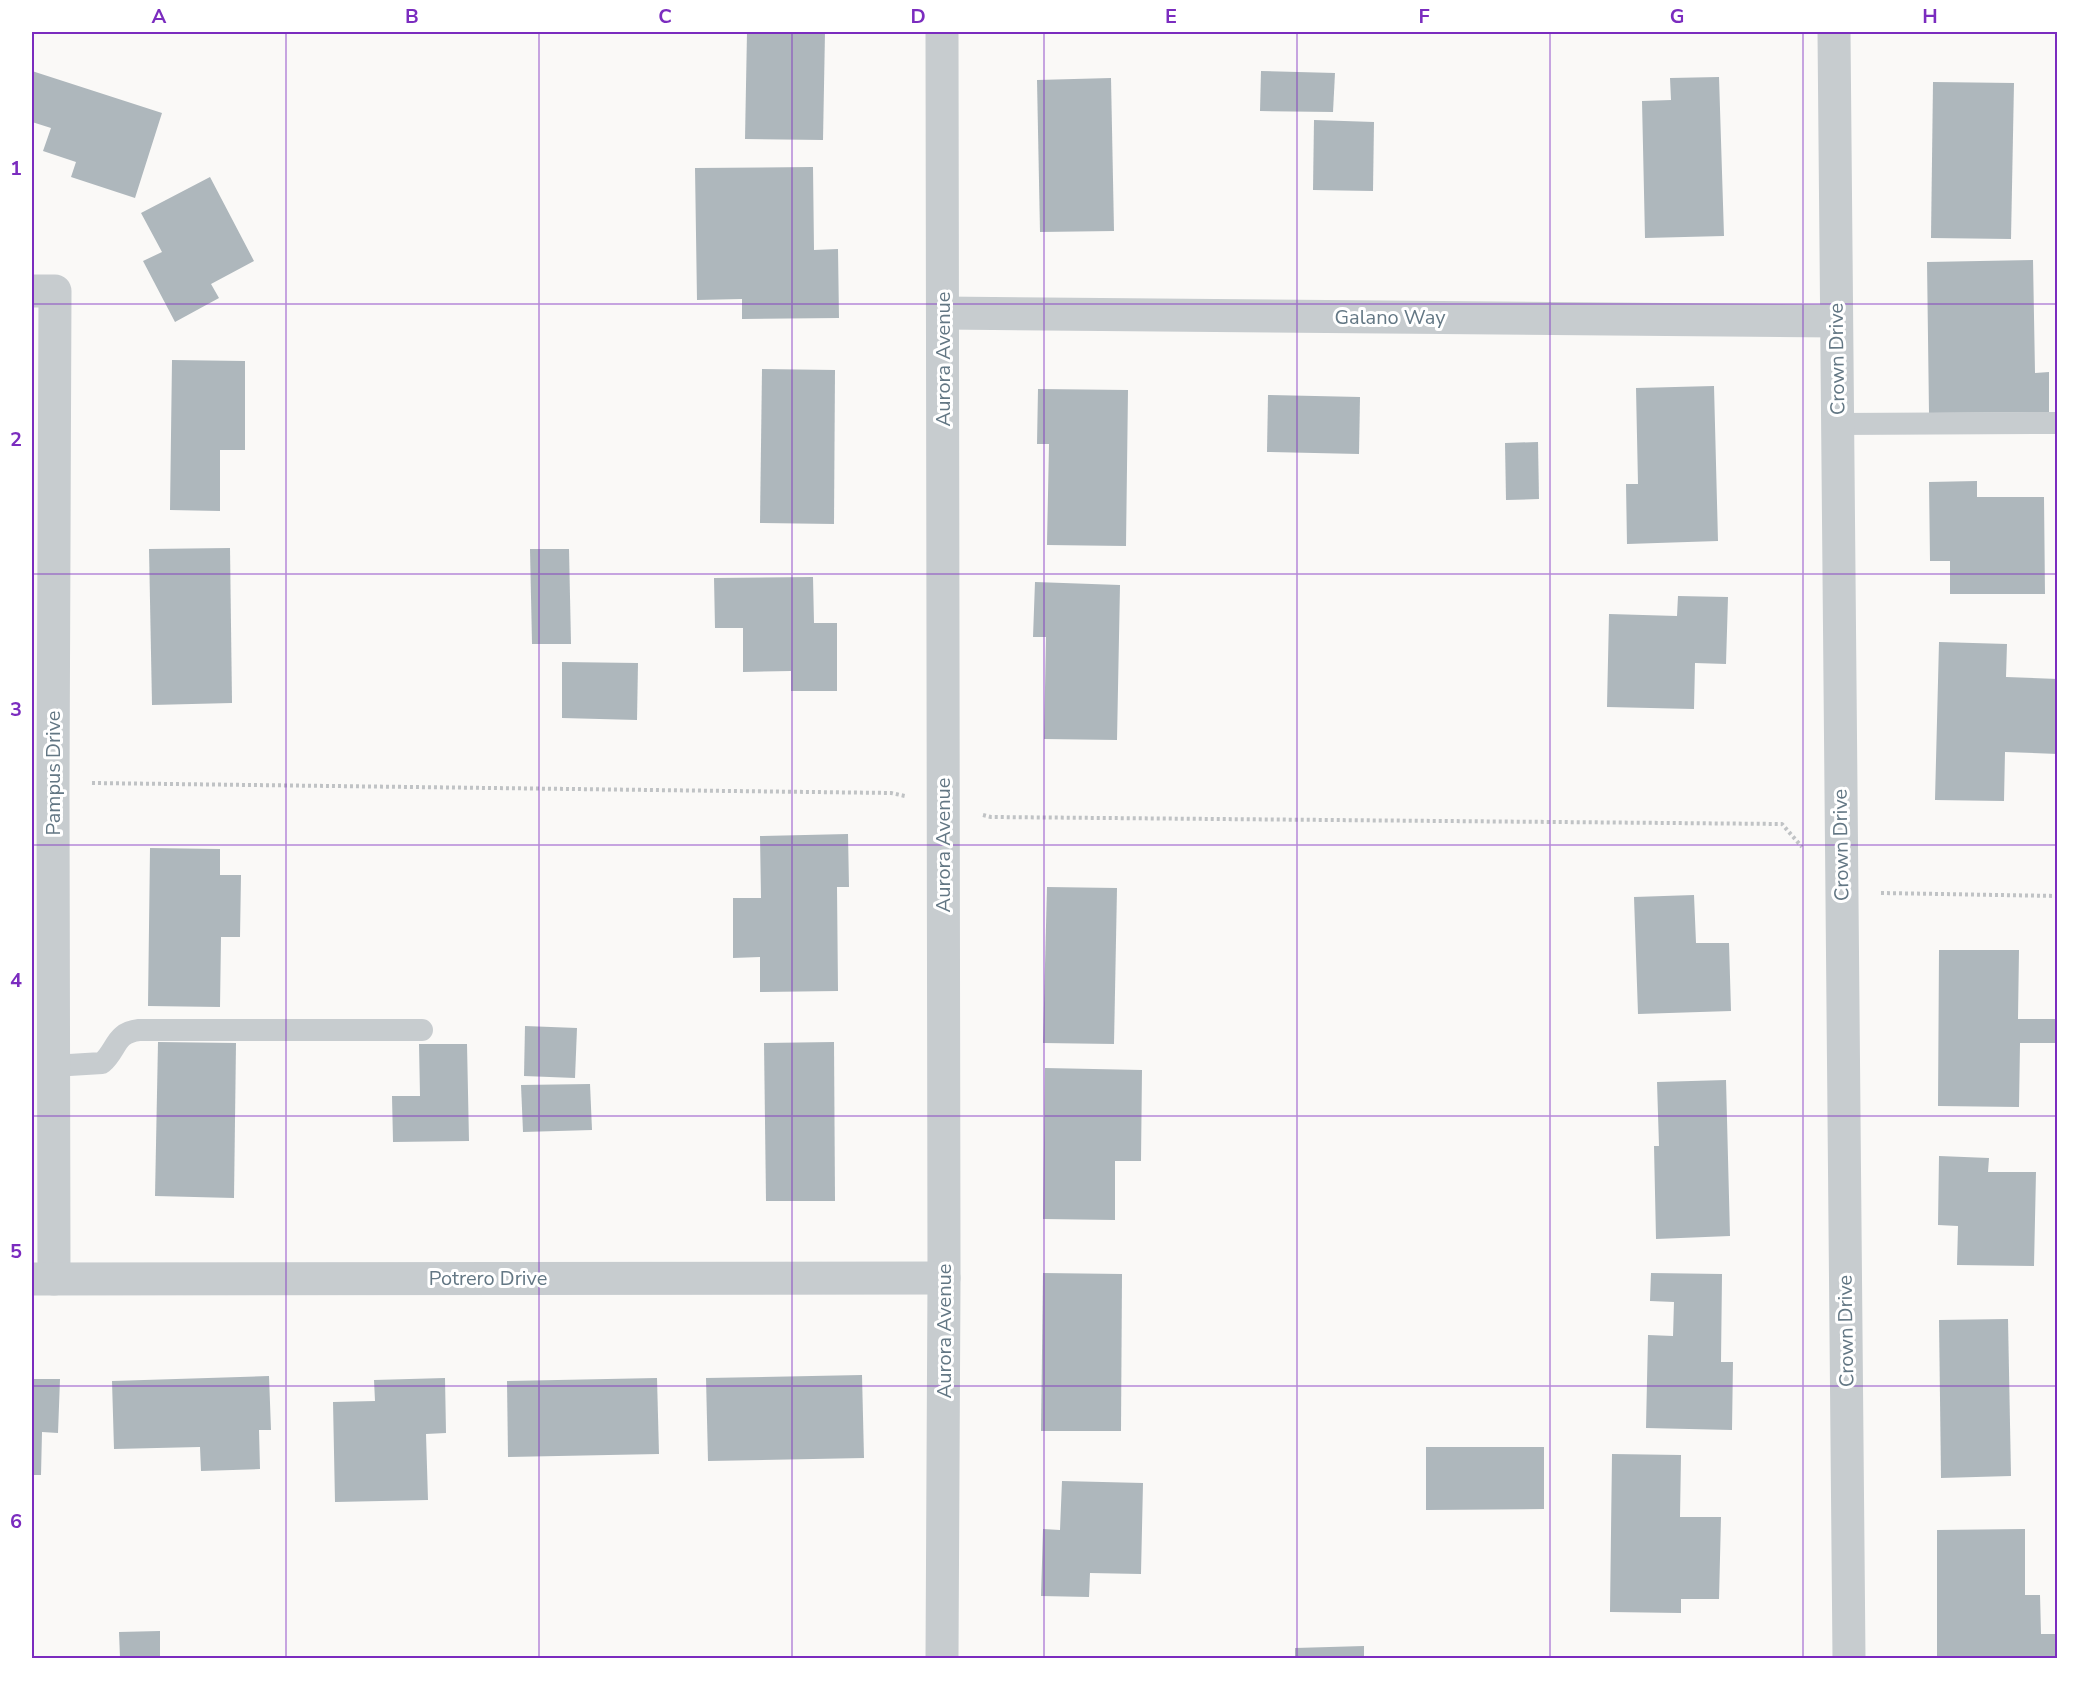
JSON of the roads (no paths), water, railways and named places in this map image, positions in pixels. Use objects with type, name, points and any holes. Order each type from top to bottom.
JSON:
[{"type":"street","name":"Aurora Avenue","points":[[942,32],[944,1278],[942,1659]]},
{"type":"street","name":"Crown Drive","points":[[1834,32],[1849,1659]]},
{"type":"street","name":"Pampus Drive","points":[[32,291],[55,291],[53,1066],[43,1279]]},
{"type":"street","name":"Galano Way","points":[[943,313],[1836,321]]},
{"type":"street","name":"Potrero Drive","points":[[43,1279],[944,1278]]},
{"type":"lane","points":[[1837,423],[2058,423]]},
{"type":"lane","points":[[53,1066],[102,1064],[108,1059],[119,1038],[127,1031],[422,1030]]}]
